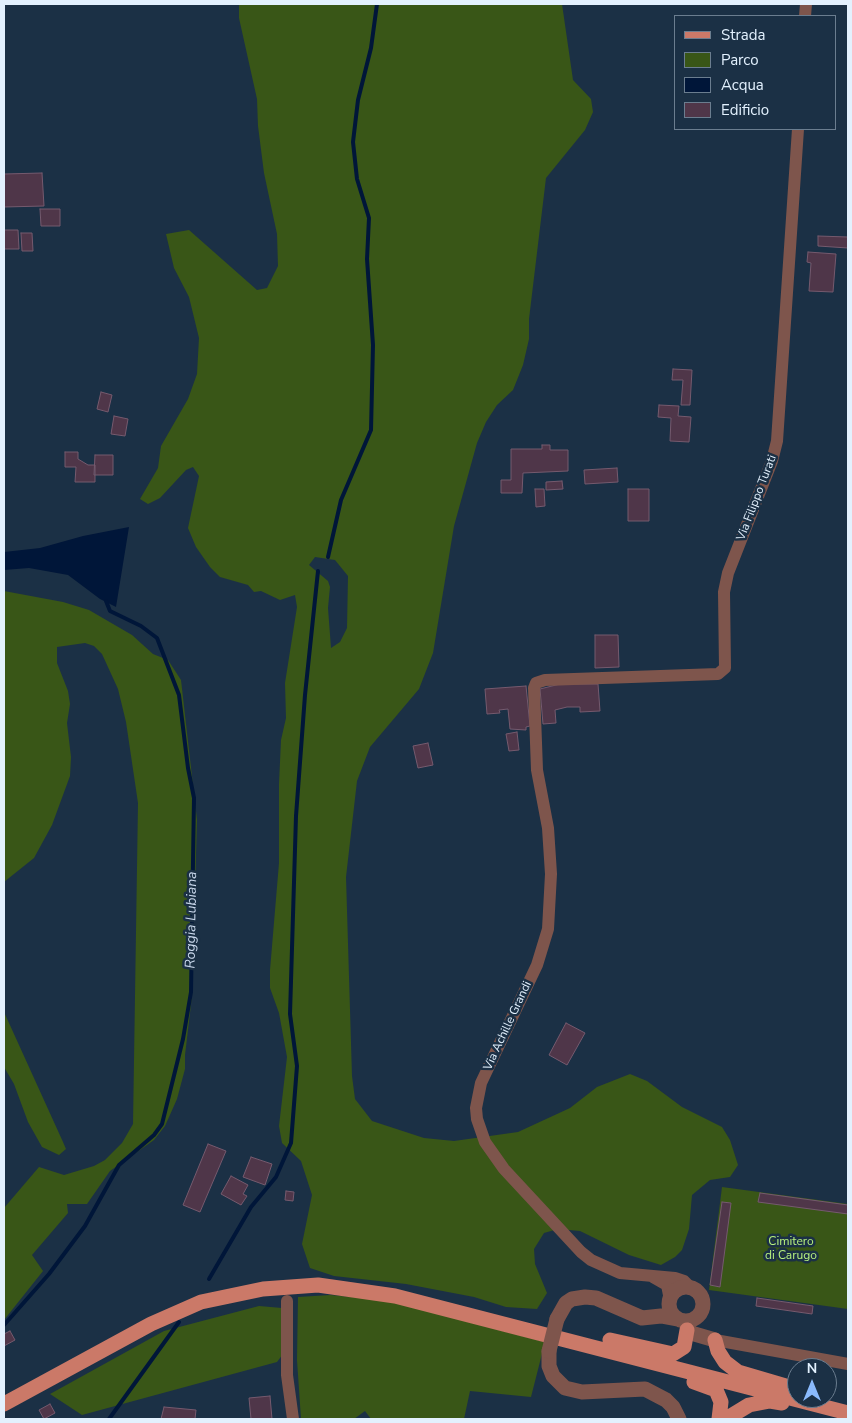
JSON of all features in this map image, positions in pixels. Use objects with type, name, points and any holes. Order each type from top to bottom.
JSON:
[{"type":"main road","points":[[4,1404],[151,1324],[201,1302],[263,1289],[318,1284],[395,1296],[787,1395]]},
{"type":"main road","points":[[570,1340],[584,1337],[597,1338],[673,1354],[684,1347],[675,1315]]},
{"type":"main road","points":[[716,1340],[718,1351],[725,1362],[738,1372],[787,1386]]},
{"type":"main road","points":[[603,1349],[617,1362],[716,1390],[721,1402],[719,1419]]},
{"type":"main road","points":[[726,1419],[742,1407],[764,1402],[787,1404]]},
{"type":"main road","points":[[833,1408],[848,1413]]},
{"type":"street","name":"Via Filippo Turati","points":[[534,688],[536,683],[545,680],[718,674],[725,668],[724,592],[728,573],[772,461],[777,441],[798,130]]},
{"type":"street","name":"Via Achille Grandi","points":[[534,688],[537,770],[550,847],[551,892],[548,929],[537,964],[481,1083],[476,1119],[485,1142],[504,1169],[581,1252],[591,1260],[620,1273],[675,1278],[684,1281],[690,1287]]},
{"type":"street","points":[[653,1277],[667,1285],[675,1315],[697,1336],[848,1364]]},
{"type":"street","points":[[675,1315],[675,1291],[690,1287],[702,1296],[708,1325],[716,1340]]},
{"type":"street","points":[[679,1419],[673,1407],[666,1400],[645,1390],[582,1392],[565,1388],[552,1376],[549,1366],[549,1351],[557,1319],[566,1304],[572,1299],[596,1298],[633,1316],[642,1318],[675,1315],[695,1320],[704,1307]]},
{"type":"street","points":[[287,1301],[287,1375],[293,1419]]},
{"type":"green space","points":[[239,4],[562,4],[573,80],[591,99],[593,112],[585,130],[546,178],[529,319],[529,339],[523,365],[513,390],[497,405],[486,422],[477,443],[454,526],[433,653],[419,689],[370,747],[357,781],[346,877],[352,1076],[355,1099],[372,1121],[424,1138],[454,1141],[518,1132],[570,1108],[597,1087],[630,1074],[647,1081],[682,1107],[722,1127],[730,1140],[738,1165],[730,1177],[710,1180],[692,1195],[689,1229],[682,1250],[675,1257],[661,1265],[629,1255],[580,1231],[558,1229],[544,1233],[534,1249],[535,1264],[547,1293],[537,1309],[506,1307],[474,1297],[406,1284],[334,1276],[310,1268],[302,1244],[312,1195],[301,1161],[282,1143],[279,1126],[287,1057],[279,1013],[270,988],[279,863],[281,740],[286,718],[285,683],[297,607],[295,595],[280,600],[261,591],[254,592],[248,585],[220,577],[210,567],[196,547],[188,528],[199,476],[193,467],[186,470],[160,498],[148,504],[140,499],[158,468],[161,446],[188,399],[197,374],[199,338],[189,297],[174,268],[166,234],[189,230],[257,290],[267,288],[278,266],[277,234],[264,173],[258,126],[257,99],[239,18]],"holes":[[[315,557],[335,560],[348,576],[347,628],[340,642],[331,648],[328,608],[330,587],[328,581],[309,565]]]},
{"type":"green space","points":[[4,591],[63,602],[89,610],[132,635],[153,654],[168,660],[181,680],[197,820],[192,996],[185,1069],[177,1099],[165,1126],[154,1140],[110,1171],[87,1204],[67,1204],[68,1213],[32,1255],[43,1271],[4,1320],[4,1208],[39,1167],[64,1175],[94,1166],[105,1160],[122,1143],[133,1124],[138,803],[126,722],[118,689],[102,654],[94,646],[85,643],[57,647],[57,663],[68,691],[70,704],[67,723],[71,757],[70,776],[52,825],[34,858],[4,882]]},
{"type":"green space","points":[[4,1012],[66,1149],[59,1155],[42,1147],[28,1122],[14,1084],[4,1067]]},
{"type":"green space","name":"Cimitero di Carugo","points":[[722,1187],[848,1204],[848,1309],[709,1290]]},
{"type":"green space","points":[[330,1295],[385,1300],[545,1342],[531,1397],[470,1391],[464,1419],[371,1419],[365,1411],[354,1419],[301,1419],[297,1360],[298,1297]]},
{"type":"green space","points":[[259,1306],[282,1308],[283,1354],[277,1362],[82,1415],[50,1394],[164,1331]]},
{"type":"water","points":[[129,527],[116,607],[100,599],[68,575],[29,568],[4,570],[4,552],[40,548],[83,536]]},
{"type":"building","points":[[42,173],[44,206],[4,207],[4,174]]},
{"type":"building","points":[[40,209],[60,209],[60,226],[41,226]]},
{"type":"building","points":[[4,230],[18,230],[19,249],[4,249]]},
{"type":"building","points":[[21,233],[32,233],[33,251],[22,251]]},
{"type":"building","points":[[818,236],[848,237],[848,248],[818,246]]},
{"type":"building","points":[[808,252],[836,254],[833,292],[809,291],[811,263],[807,262]]},
{"type":"building","points":[[673,369],[692,370],[690,405],[681,405],[683,380],[672,380]]},
{"type":"building","points":[[101,392],[112,395],[108,412],[97,409]]},
{"type":"building","points":[[659,405],[679,406],[678,416],[691,417],[689,442],[670,441],[671,418],[658,417]]},
{"type":"building","points":[[114,416],[128,419],[125,436],[111,434]]},
{"type":"building","points":[[542,445],[550,445],[550,450],[568,450],[568,471],[523,473],[522,493],[501,493],[501,480],[511,480],[511,449],[542,449]]},
{"type":"building","points":[[65,452],[78,452],[78,459],[88,465],[95,465],[95,482],[75,482],[76,467],[65,467]]},
{"type":"building","points":[[95,455],[113,455],[113,475],[94,475]]},
{"type":"building","points":[[617,468],[618,482],[585,484],[584,470]]},
{"type":"building","points":[[562,481],[563,489],[546,490],[546,482]]},
{"type":"building","points":[[535,489],[544,489],[545,506],[536,507]]},
{"type":"building","points":[[628,489],[649,489],[649,521],[628,521]]},
{"type":"building","points":[[595,635],[618,635],[619,667],[595,668]]},
{"type":"building","points":[[560,684],[598,684],[600,711],[580,712],[580,707],[567,707],[555,710],[556,723],[543,724],[540,689]]},
{"type":"building","points":[[526,686],[530,726],[526,727],[526,730],[510,729],[508,709],[499,710],[500,713],[487,714],[485,689]]},
{"type":"building","points":[[517,732],[519,750],[509,751],[506,734]]},
{"type":"building","points":[[428,743],[433,765],[418,768],[413,746]]},
{"type":"building","points":[[566,1023],[585,1033],[567,1065],[549,1055]]},
{"type":"building","points":[[208,1144],[226,1151],[200,1212],[183,1205]]},
{"type":"building","points":[[251,1157],[272,1164],[265,1185],[243,1177]]},
{"type":"building","points":[[231,1176],[248,1185],[243,1194],[247,1196],[241,1205],[221,1194]]},
{"type":"building","points":[[286,1191],[294,1192],[293,1201],[285,1200]]},
{"type":"building","points":[[760,1193],[848,1205],[848,1214],[758,1202]]},
{"type":"building","points":[[722,1202],[731,1203],[720,1287],[710,1285]]},
{"type":"building","points":[[757,1298],[813,1306],[812,1314],[756,1306]]},
{"type":"building","points":[[10,1331],[15,1340],[4,1346],[4,1334]]},
{"type":"building","points":[[270,1396],[272,1419],[251,1419],[249,1398]]},
{"type":"building","points":[[50,1404],[55,1413],[44,1419],[39,1410]]},
{"type":"building","points":[[164,1407],[196,1410],[195,1419],[161,1419]]},
{"type":"waterway","points":[[328,557],[341,500],[371,430],[373,345],[367,259],[369,218],[357,179],[353,142],[358,100],[371,48],[377,4]]},
{"type":"waterway","points":[[209,1279],[251,1207],[276,1177],[291,1143],[297,1066],[290,1014],[296,816],[305,695],[318,571]]},
{"type":"waterway","name":"Roggia Lubiana","points":[[4,1325],[49,1274],[85,1226],[119,1165],[154,1135],[162,1124],[183,1039],[191,992],[194,798],[188,768],[179,695],[157,638],[141,626],[110,611],[106,601]]},
{"type":"waterway","points":[[109,1419],[179,1322]]}]
